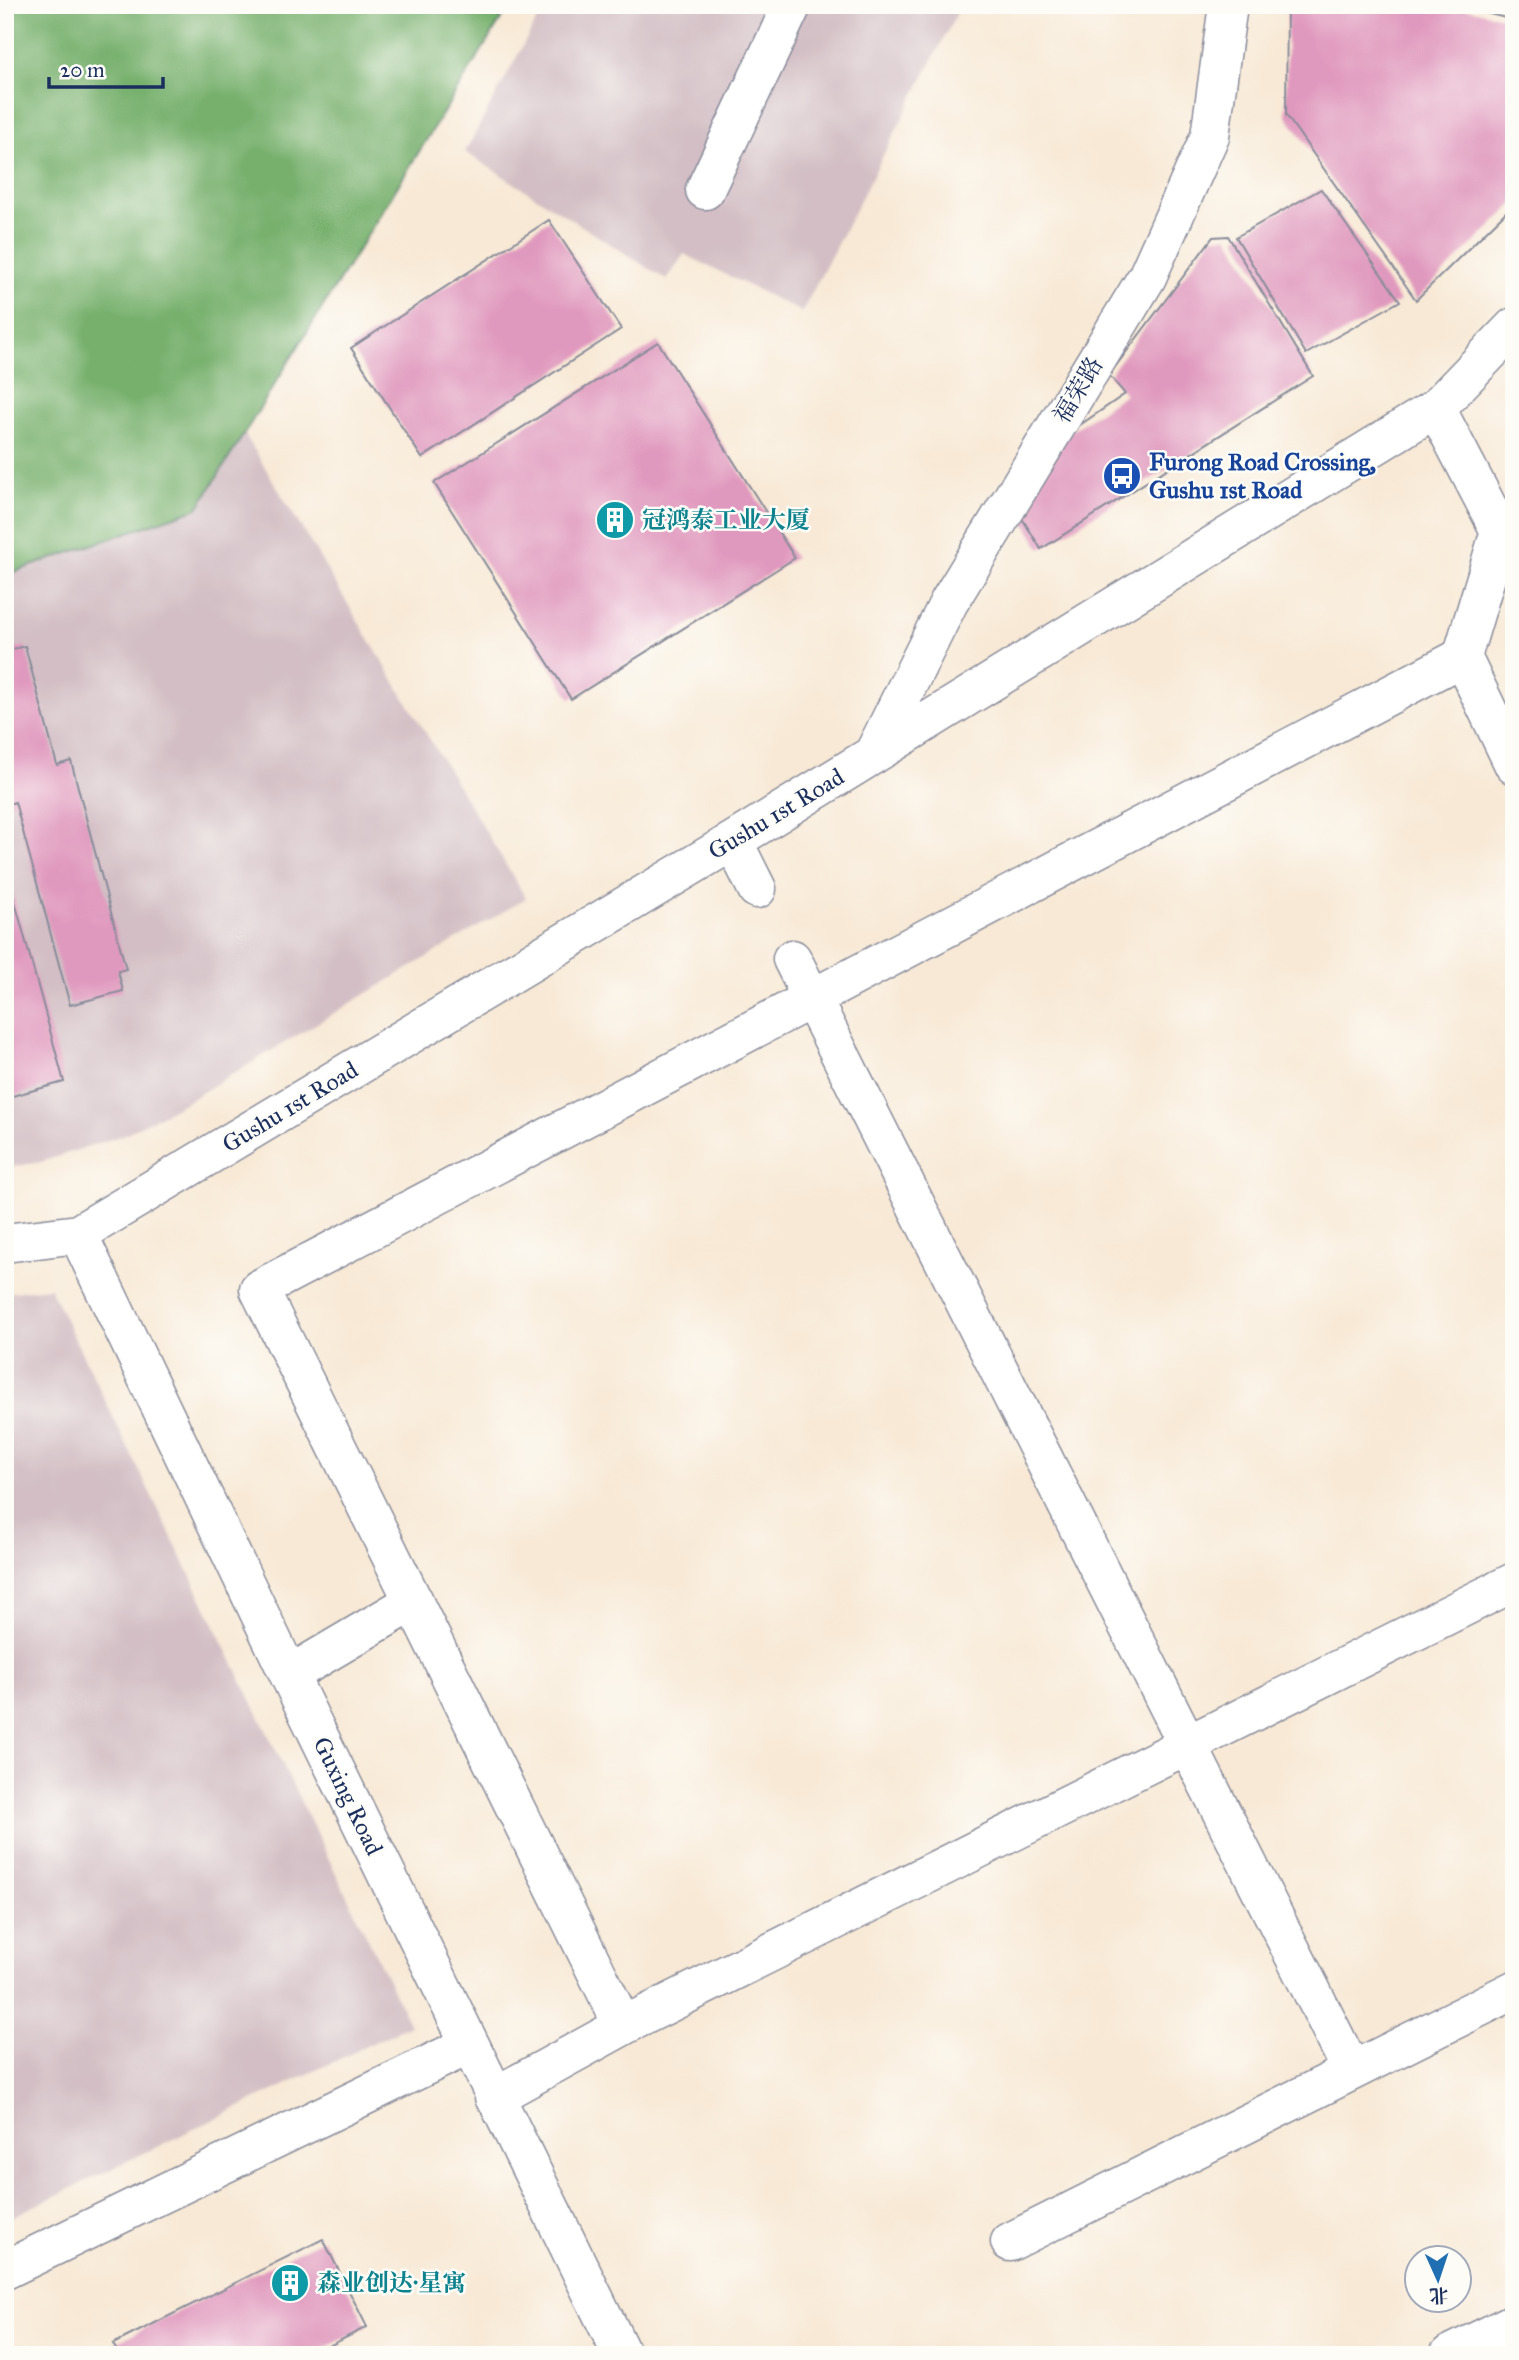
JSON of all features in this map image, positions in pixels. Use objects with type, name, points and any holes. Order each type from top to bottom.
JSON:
[{"type":"street","points":[[705,190],[792,5]]},
{"type":"street","name":"福荣路","points":[[873,755],[949,602],[1147,277],[1210,136],[1228,5]]},
{"type":"street","name":"Gushu 1st Road","points":[[5,1243],[78,1234],[733,841],[1436,408],[1514,327]]},
{"type":"street","points":[[1436,408],[1500,531],[1462,657],[1514,765]]},
{"type":"street","points":[[623,2026],[259,1289],[1462,657]]},
{"type":"street","points":[[733,841],[757,889]]},
{"type":"street","points":[[792,959],[1352,2071]]},
{"type":"street","name":"Guxing Road","points":[[78,1234],[289,1675],[622,2355]]},
{"type":"street","points":[[494,2096],[623,2026],[1514,1582]]},
{"type":"street","points":[[289,1675],[414,1601]]},
{"type":"street","points":[[1010,2242],[1514,1990]]},
{"type":"street","points":[[5,2270],[469,2045]]},
{"type":"street","points":[[1449,2355],[1514,2323]]},
{"type":"shaded area","points":[[545,5],[961,5],[802,312],[684,254],[667,280],[465,152]]},
{"type":"shaded area","points":[[244,433],[526,898],[186,1102],[123,1135],[41,1162],[5,1168],[5,575]]},
{"type":"shaded area","points":[[50,1288],[410,2025],[5,2220],[5,1293]]},
{"type":"green space","points":[[5,5],[510,5],[198,508],[5,575]]},
{"type":"building","points":[[1287,5],[1453,5],[1514,20],[1514,204],[1416,300],[1286,115]]},
{"type":"building","points":[[1321,189],[1400,301],[1306,354],[1236,237]]},
{"type":"building","points":[[549,220],[621,329],[422,458],[351,348]]},
{"type":"building","points":[[1228,236],[1313,376],[1041,549],[1020,515],[1064,436],[1125,394],[1109,375],[1213,237]]},
{"type":"building","name":"冠鸿泰工业大厦","points":[[658,342],[795,558],[571,699],[434,483]]},
{"type":"building","points":[[25,646],[57,765],[71,761],[126,969],[118,971],[123,991],[70,1005],[15,802],[5,805],[5,651]]},
{"type":"building","points":[[5,865],[64,1082],[5,1098]]},
{"type":"building","name":"森业创达·星寓","points":[[323,2239],[367,2327],[311,2355],[119,2355],[113,2344]]},
{"type":"place","name":"Furong Road Crossing, Gushu 1st Road","points":[[1122,476]]},
{"type":"place","name":"冠鸿泰工业大厦","points":[[615,520]]},
{"type":"place","name":"森业创达·星寓","points":[[290,2283]]}]
